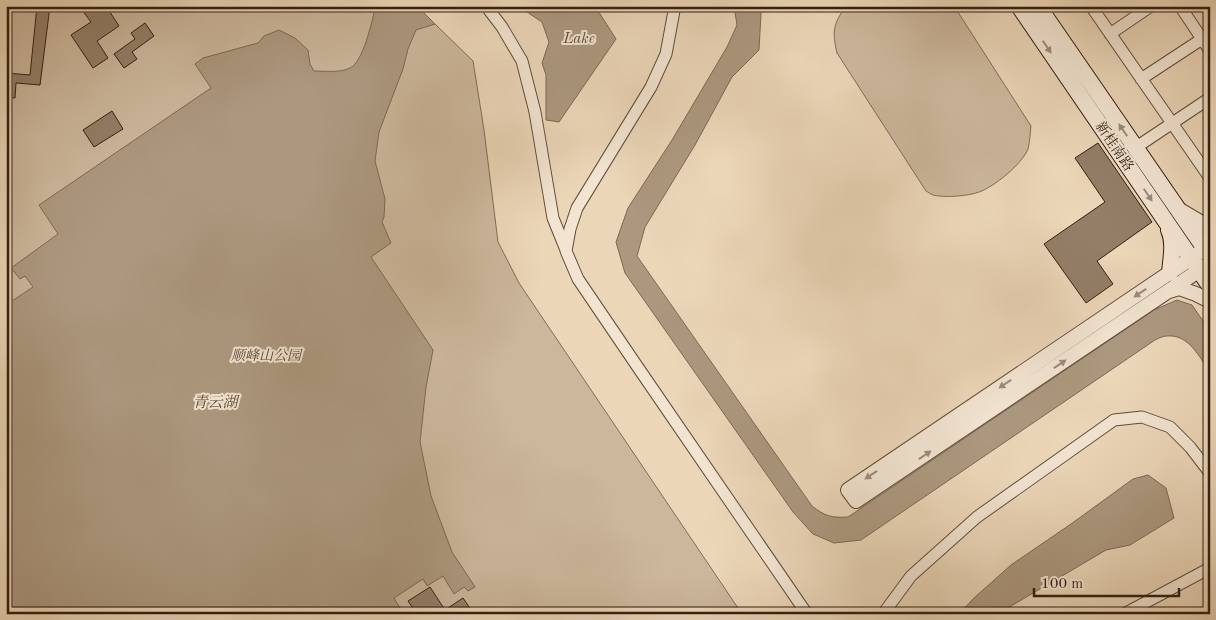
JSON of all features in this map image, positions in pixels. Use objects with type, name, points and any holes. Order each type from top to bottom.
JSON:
[{"type":"main road","name":"新桂南路","points":[[1020,6],[1204,257],[1210,286]]},
{"type":"main road","name":"新桂南路","points":[[1038,6],[1135,148],[1169,211]]},
{"type":"main road","points":[[1169,211],[1172,250],[1170,273]]},
{"type":"street","points":[[486,6],[502,27],[522,61],[535,112],[553,218],[578,279],[807,614]]},
{"type":"street","points":[[566,251],[570,229],[577,208],[651,87],[666,54],[674,11],[673,6]]},
{"type":"street","points":[[1091,6],[1210,178]]},
{"type":"street","points":[[1110,34],[1151,6]]},
{"type":"street","points":[[1180,6],[1210,51]]},
{"type":"street","points":[[1141,79],[1202,39]]},
{"type":"street","points":[[1135,148],[1210,98]]},
{"type":"street","points":[[1169,211],[1210,226]]},
{"type":"street","points":[[1204,257],[1168,292],[856,501],[848,490],[1170,273],[1204,257]]},
{"type":"street","points":[[1168,292],[1179,288],[1210,301]]},
{"type":"street","points":[[883,614],[911,576],[977,517],[1114,420],[1142,417],[1170,427],[1190,446],[1210,473]]},
{"type":"street","points":[[1124,614],[1210,568]]},
{"type":"green space","name":"青云湖","points":[[6,6],[373,6],[435,24],[473,61],[498,242],[519,283],[742,614],[6,614]]},
{"type":"green space","points":[[846,6],[954,6],[1031,126],[1028,149],[1014,168],[1000,180],[975,193],[943,196],[932,195],[926,191],[837,53],[834,39],[835,28],[838,18]]},
{"type":"water","name":"青云湖","points":[[373,6],[417,6],[435,24],[416,30],[379,132],[375,161],[385,199],[382,222],[391,243],[371,257],[433,350],[426,387],[420,442],[431,496],[452,552],[475,587],[468,591],[464,587],[454,594],[443,576],[427,586],[423,579],[394,598],[400,608],[392,614],[6,614],[6,305],[33,287],[25,276],[20,279],[11,268],[58,234],[39,205],[211,88],[195,64],[203,58],[258,43],[264,36],[279,30],[295,38],[308,50],[310,64],[314,71],[346,70],[355,64],[363,50],[374,14],[375,8]]},
{"type":"water","name":"Lake","points":[[518,6],[595,6],[616,39],[559,122],[546,120],[546,75],[542,63],[549,42],[542,22]]},
{"type":"water","points":[[734,6],[759,6],[761,13],[759,50],[732,77],[695,145],[645,227],[637,256],[812,506],[828,516],[848,517],[1154,310],[1177,300],[1192,305],[1210,331],[1210,372],[1193,348],[1181,339],[1175,336],[1166,336],[1155,340],[861,540],[834,543],[813,534],[793,512],[625,273],[616,242],[628,208],[672,140],[727,47],[737,25]]},
{"type":"water","points":[[1148,475],[1166,488],[1174,518],[1130,545],[1106,550],[999,614],[959,614],[1011,565],[1133,479]]},
{"type":"building","points":[[37,6],[50,6],[40,85],[16,83],[15,98],[6,97],[6,73],[30,75]]},
{"type":"building","points":[[89,6],[106,6],[119,26],[97,41],[108,58],[93,68],[71,35],[91,22],[82,10]]},
{"type":"building","points":[[145,23],[154,36],[132,52],[137,59],[124,68],[114,54],[135,39],[131,33]]},
{"type":"building","points":[[112,111],[123,129],[94,147],[83,130]]},
{"type":"building","points":[[1098,143],[1152,222],[1097,261],[1113,284],[1086,303],[1044,244],[1105,202],[1075,158]]},
{"type":"building","points":[[430,587],[445,610],[463,598],[474,614],[417,614],[408,601]]},
{"type":"park label","name":"顺峰山公园","points":[[266,355]]}]
